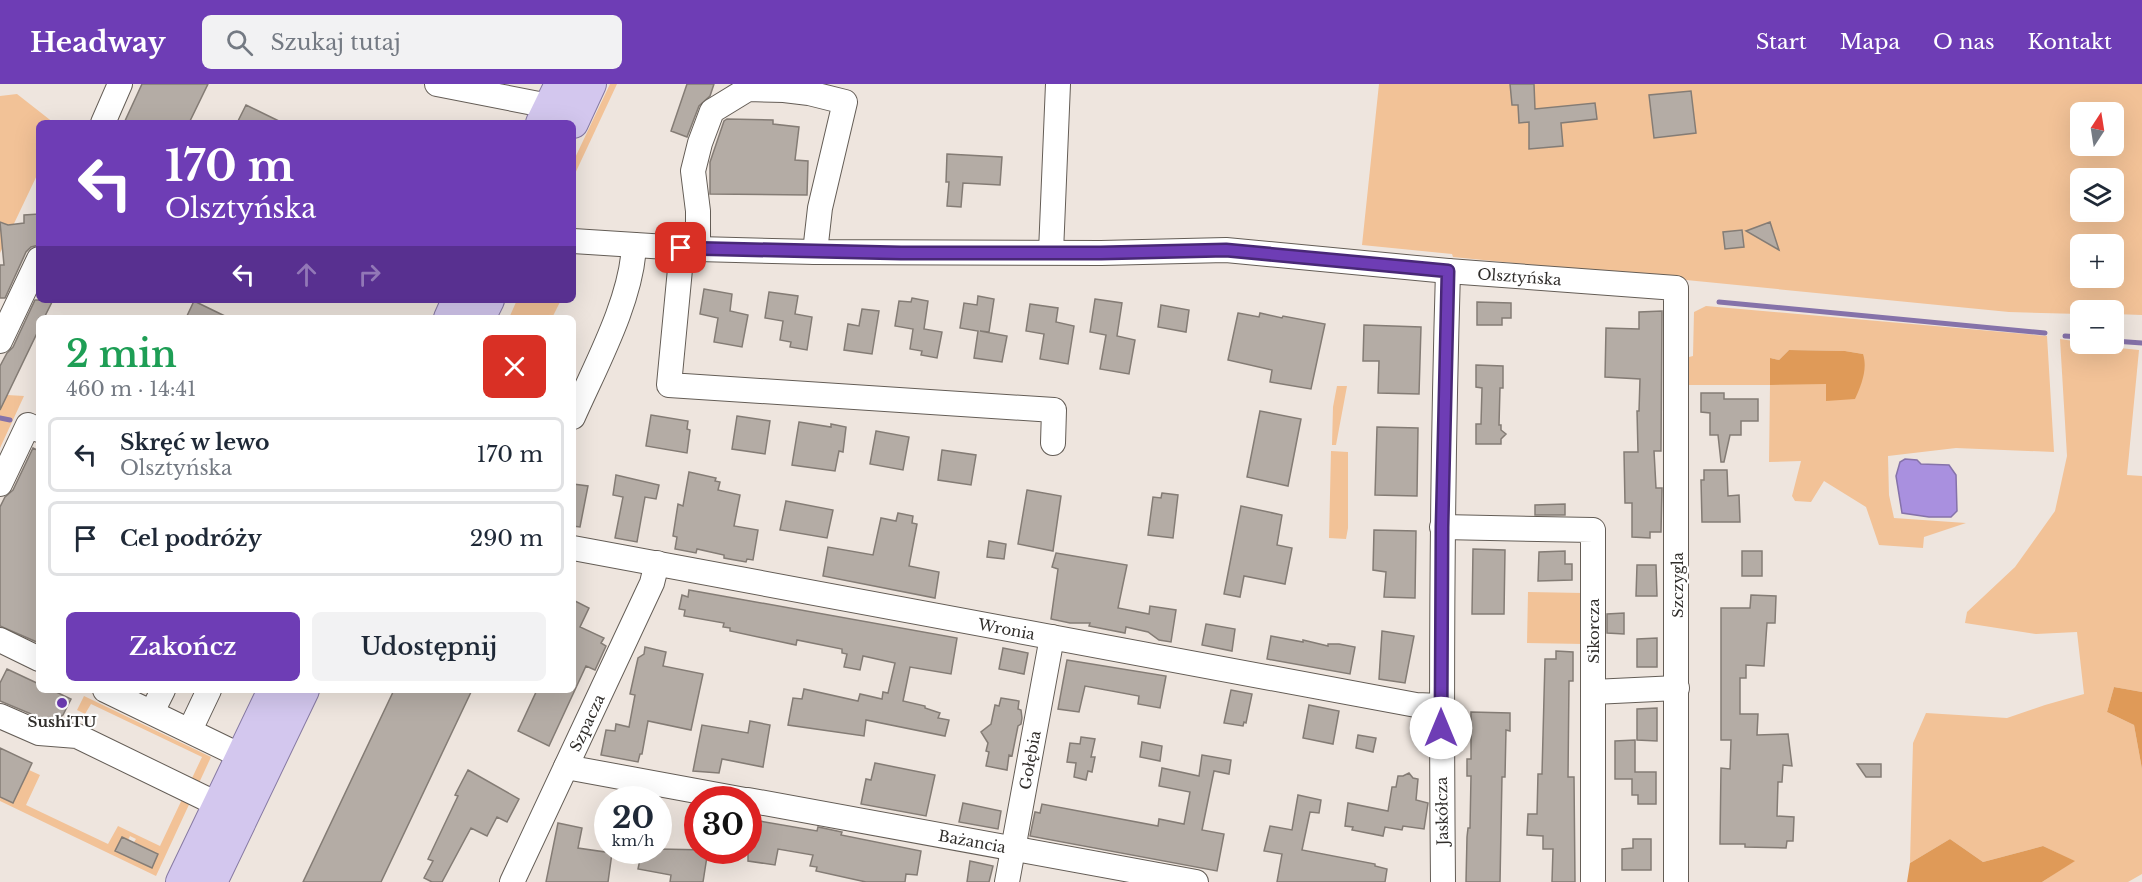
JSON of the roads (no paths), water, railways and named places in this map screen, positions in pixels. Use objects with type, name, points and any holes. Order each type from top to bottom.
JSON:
[{"type":"main road","points":[[556,109],[591,84]]},
{"type":"main road","points":[[181,882],[272,693]]},
{"type":"main road","points":[[212,882],[303,693]]},
{"type":"street","points":[[104,120],[120,84]]},
{"type":"street","points":[[437,84],[556,109]]},
{"type":"street","points":[[1051,252],[1058,84]]},
{"type":"street","points":[[815,252],[820,208],[849,93],[748,89],[712,111],[700,143],[693,171],[698,211],[669,385],[1054,410],[1053,443]]},
{"type":"street","name":"Olsztyńska","points":[[576,241],[690,249],[815,252],[1226,250],[1448,271],[1676,288]]},
{"type":"street","points":[[576,410],[625,296],[633,266],[634,245]]},
{"type":"street","points":[[0,341],[36,265]]},
{"type":"street","name":"Jaskółcza","points":[[1443,882],[1442,527],[1448,271]]},
{"type":"street","name":"Szczygla","points":[[1676,288],[1676,882]]},
{"type":"street","points":[[0,484],[28,425],[36,429]]},
{"type":"street","name":"Sikorcza","points":[[1442,527],[1593,530],[1593,882]]},
{"type":"street","name":"Wronia","points":[[576,549],[1416,705],[1441,706]]},
{"type":"street","name":"Szpacza","points":[[512,882],[652,583],[657,563]]},
{"type":"street","name":"Gołębia","points":[[1007,882],[1052,637]]},
{"type":"street","points":[[0,640],[36,658]]},
{"type":"street","points":[[1593,692],[1677,688]]},
{"type":"street","points":[[111,693],[241,756]]},
{"type":"street","points":[[152,712],[162,693]]},
{"type":"street","points":[[190,730],[208,693]]},
{"type":"street","points":[[0,716],[39,732],[77,736],[217,804]]},
{"type":"street","name":"Bażancia","points":[[566,767],[684,789]]},
{"type":"street","name":"Bażancia","points":[[762,803],[1196,882]]},
{"type":"waterway","points":[[1719,302],[2045,333]]},
{"type":"waterway","points":[[2065,336],[2070,336]]},
{"type":"waterway","points":[[2124,342],[2142,343]]},
{"type":"waterway","points":[[0,418],[10,420]]},
{"type":"place","name":"SushiTU","points":[[62,703]]}]
